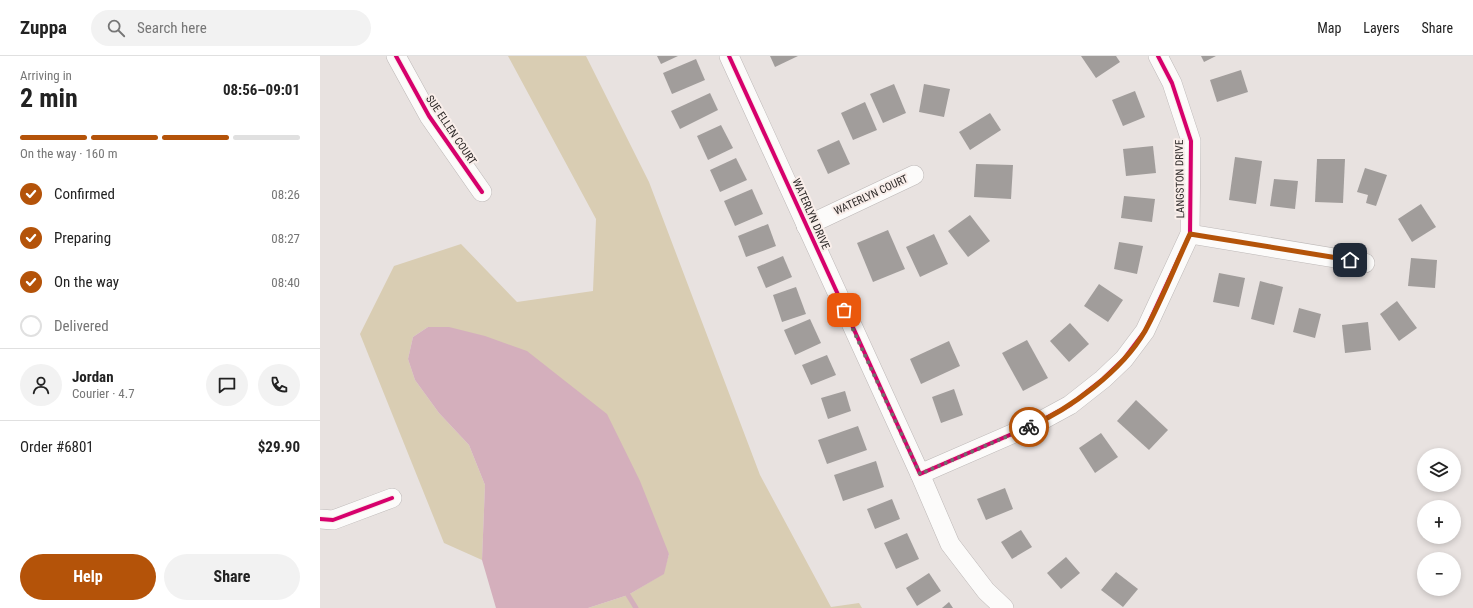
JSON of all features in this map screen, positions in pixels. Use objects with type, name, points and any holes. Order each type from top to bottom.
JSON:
[{"type":"street","name":"SUE ELLEN COURT","points":[[396,56],[429,116],[482,192]]},
{"type":"street","name":"WATERLYN DRIVE","points":[[729,56],[920,474]]},
{"type":"street","name":"LANGSTON DRIVE","points":[[920,474],[1035,424],[1070,405],[1103,379],[1124,359],[1145,331],[1190,234],[1191,141],[1172,83],[1158,56]]},
{"type":"street","name":"WATERLYN COURT","points":[[806,226],[914,176]]},
{"type":"street","points":[[1190,234],[1365,262]]},
{"type":"street","points":[[920,474],[950,544],[986,591],[1004,608]]},
{"type":"street","points":[[320,519],[334,520],[392,498]]},
{"type":"shaded area","points":[[508,56],[586,56],[649,182],[760,475],[831,607],[859,603],[862,608],[588,608],[628,595],[663,574],[669,554],[428,327],[413,337],[408,359],[415,380],[439,413],[469,445],[485,485],[482,560],[444,543],[360,334],[394,266],[461,244],[517,302],[593,291],[596,219]]},
{"type":"shaded area","points":[[428,327],[449,327],[485,336],[527,351],[607,414],[640,481],[669,554],[664,574],[628,595],[588,608],[496,608],[482,560],[485,485],[469,445],[439,413],[415,380],[408,359],[413,337]]},
{"type":"building","points":[[657,56],[678,56],[661,64]]},
{"type":"building","points":[[770,56],[798,56],[775,67]]},
{"type":"building","points":[[1081,56],[1116,56],[1120,62],[1096,78]]},
{"type":"building","points":[[1201,56],[1216,56],[1204,62]]},
{"type":"building","points":[[696,59],[705,80],[672,94],[663,73]]},
{"type":"building","points":[[1241,70],[1248,92],[1217,102],[1210,80]]},
{"type":"building","points":[[894,84],[906,113],[883,123],[870,94]]},
{"type":"building","points":[[924,84],[950,89],[944,117],[919,112]]},
{"type":"building","points":[[1135,91],[1145,117],[1123,126],[1112,100]]},
{"type":"building","points":[[710,93],[718,110],[680,129],[671,111]]},
{"type":"building","points":[[865,102],[877,130],[853,140],[841,113]]},
{"type":"building","points":[[990,113],[1001,130],[970,150],[959,132]]},
{"type":"building","points":[[721,125],[733,148],[708,160],[697,136]]},
{"type":"building","points":[[839,140],[850,164],[828,174],[817,150]]},
{"type":"building","points":[[1153,146],[1156,173],[1126,176],[1123,149]]},
{"type":"building","points":[[1235,157],[1262,161],[1256,204],[1229,200]]},
{"type":"building","points":[[736,158],[747,180],[720,192],[710,170]]},
{"type":"building","points":[[1317,159],[1345,159],[1343,203],[1315,202]]},
{"type":"building","points":[[976,164],[1013,165],[1011,199],[974,197]]},
{"type":"building","points":[[1365,168],[1387,175],[1376,206],[1366,203],[1368,195],[1357,192]]},
{"type":"building","points":[[1274,179],[1298,181],[1295,209],[1270,206]]},
{"type":"building","points":[[752,189],[763,214],[735,226],[724,201]]},
{"type":"building","points":[[1124,196],[1155,199],[1152,222],[1121,218]]},
{"type":"building","points":[[1421,204],[1436,227],[1412,242],[1398,219]]},
{"type":"building","points":[[970,215],[990,241],[968,257],[948,231]]},
{"type":"building","points":[[768,224],[776,246],[746,257],[738,236]]},
{"type":"building","points":[[888,230],[905,269],[873,282],[857,243]]},
{"type":"building","points":[[934,234],[948,264],[920,277],[906,247]]},
{"type":"building","points":[[1119,242],[1143,246],[1137,274],[1114,269]]},
{"type":"building","points":[[783,256],[792,277],[766,288],[757,267]]},
{"type":"building","points":[[1411,258],[1437,260],[1435,288],[1408,286]]},
{"type":"building","points":[[1219,273],[1245,278],[1239,307],[1213,302]]},
{"type":"building","points":[[1260,281],[1283,287],[1274,325],[1251,319]]},
{"type":"building","points":[[1099,284],[1123,300],[1108,322],[1084,306]]},
{"type":"building","points":[[796,287],[806,314],[782,322],[773,295]]},
{"type":"building","points":[[1397,301],[1417,328],[1399,341],[1380,314]]},
{"type":"building","points":[[1299,308],[1321,314],[1315,338],[1293,332]]},
{"type":"building","points":[[810,319],[821,343],[795,355],[784,330]]},
{"type":"building","points":[[1368,322],[1371,350],[1345,353],[1342,325]]},
{"type":"building","points":[[1070,323],[1089,344],[1069,362],[1050,341]]},
{"type":"building","points":[[1027,340],[1048,378],[1023,391],[1002,353]]},
{"type":"building","points":[[949,341],[960,366],[921,384],[910,359]]},
{"type":"building","points":[[827,355],[836,375],[811,385],[802,365]]},
{"type":"building","points":[[954,389],[963,415],[941,423],[932,397]]},
{"type":"building","points":[[845,391],[851,411],[828,419],[821,398]]},
{"type":"building","points":[[1136,400],[1168,430],[1149,450],[1117,421]]},
{"type":"building","points":[[858,426],[867,450],[827,464],[818,440]]},
{"type":"building","points":[[1101,433],[1118,457],[1095,473],[1079,448]]},
{"type":"building","points":[[876,461],[884,487],[843,501],[834,475]]},
{"type":"building","points":[[1005,488],[1013,509],[986,520],[977,499]]},
{"type":"building","points":[[892,499],[900,519],[875,529],[867,509]]},
{"type":"building","points":[[1021,530],[1032,547],[1012,559],[1001,542]]},
{"type":"building","points":[[907,533],[919,559],[896,569],[884,543]]},
{"type":"building","points":[[1066,557],[1080,573],[1061,589],[1047,573]]},
{"type":"building","points":[[1116,572],[1138,589],[1123,607],[1101,590]]},
{"type":"building","points":[[929,573],[941,591],[917,606],[906,588]]},
{"type":"building","points":[[949,602],[953,608],[942,608]]},
{"type":"waterway","points":[[628,595],[636,608]]},
{"type":"cycle path","points":[[396,56],[429,116],[482,192]]},
{"type":"cycle path","points":[[729,56],[920,474],[1035,424],[1070,405],[1103,379],[1124,359],[1145,331],[1190,234],[1191,141],[1172,83],[1158,56]]},
{"type":"cycle path","points":[[320,519],[333,520],[392,498]]},
{"type":"way so far","points":[[844,310],[920,474],[1029,427]]},
{"type":"route","points":[[1029,427],[1070,405],[1103,379],[1124,359],[1145,331],[1190,234],[1350,260]]}]
